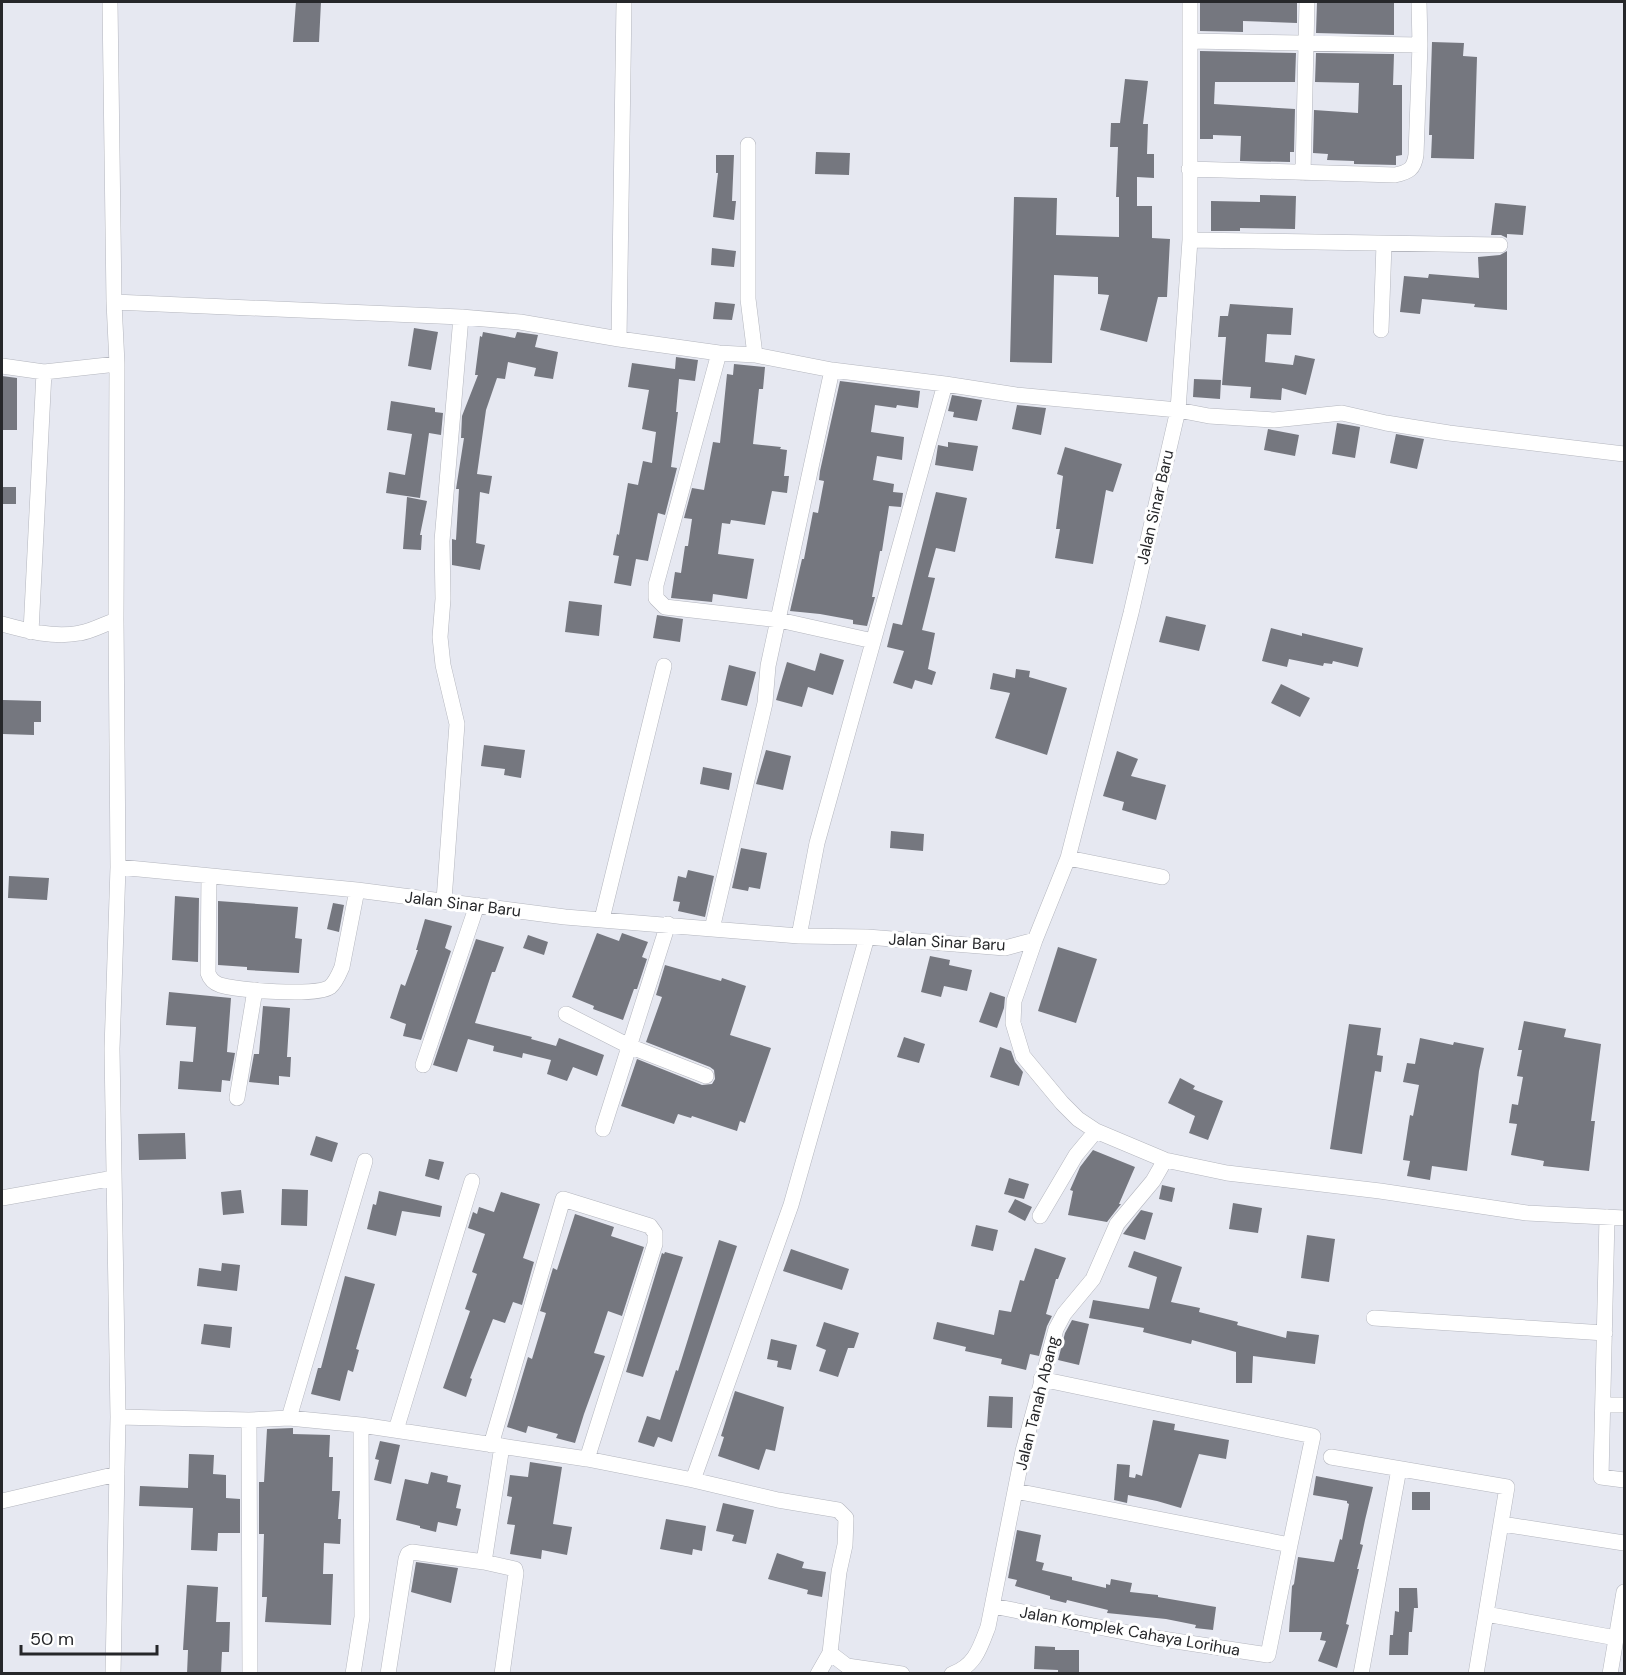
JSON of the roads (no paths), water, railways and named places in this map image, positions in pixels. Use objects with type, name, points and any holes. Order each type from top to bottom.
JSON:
[{"type":"street","points":[[110,2],[114,302],[117,364],[118,867],[112,1049],[118,1417],[113,1674]]},
{"type":"street","points":[[619,339],[624,2]]},
{"type":"street","name":"Jalan Sinar Baru","points":[[118,867],[357,890],[565,917],[799,936],[867,938],[1005,948],[1035,940],[1068,858],[1131,613],[1178,410],[1190,240],[1190,2]]},
{"type":"street","points":[[1303,173],[1307,2]]},
{"type":"street","points":[[1189,169],[1395,175],[1408,172],[1414,164],[1416,155],[1420,45],[1419,2]]},
{"type":"street","points":[[1190,42],[1420,45]]},
{"type":"street","points":[[748,145],[747,299],[754,355]]},
{"type":"street","points":[[1190,240],[1500,245]]},
{"type":"street","points":[[1381,330],[1384,244]]},
{"type":"street","points":[[114,302],[461,317],[520,322],[619,339],[719,353],[754,355],[832,370],[1016,395],[1178,410],[1209,416],[1274,420],[1342,413],[1449,434],[1624,454]]},
{"type":"street","points":[[444,900],[457,724],[443,665],[440,637],[443,599],[442,541],[461,317]]},
{"type":"street","points":[[719,353],[656,585],[656,598],[665,607],[779,620],[873,641]]},
{"type":"street","points":[[2,366],[44,372],[117,364]]},
{"type":"street","points":[[712,929],[765,703],[768,666],[832,370]]},
{"type":"street","points":[[31,632],[44,372]]},
{"type":"street","points":[[799,936],[818,843],[945,384]]},
{"type":"street","points":[[2,624],[31,632],[82,633],[116,620]]},
{"type":"street","points":[[602,920],[664,666]]},
{"type":"street","points":[[1068,858],[1162,877]]},
{"type":"street","points":[[209,876],[209,977],[219,984],[255,990],[318,992],[330,987],[338,978],[342,967],[357,890]]},
{"type":"street","points":[[423,1065],[477,905]]},
{"type":"street","points":[[603,1129],[668,924]]},
{"type":"street","points":[[693,1480],[791,1205],[867,938]]},
{"type":"street","points":[[1035,940],[1014,1001],[1012,1023],[1023,1056],[1062,1103],[1078,1119],[1096,1131],[1165,1160],[1227,1173],[1380,1191],[1527,1213],[1624,1218]]},
{"type":"street","points":[[237,1098],[255,990]]},
{"type":"street","points":[[566,1014],[629,1046],[706,1076]]},
{"type":"street","points":[[1040,1216],[1076,1155],[1096,1131]]},
{"type":"street","name":"Jalan Tanah Abang","points":[[960,1672],[978,1654],[993,1606],[1023,1451],[1056,1329],[1064,1314],[1093,1279],[1117,1224],[1153,1181],[1165,1160]]},
{"type":"street","points":[[289,1419],[366,1161]]},
{"type":"street","points":[[2,1198],[114,1178]]},
{"type":"street","points":[[396,1430],[472,1181]]},
{"type":"street","points":[[484,1562],[497,1446],[563,1199],[650,1226],[656,1233],[655,1244],[587,1460]]},
{"type":"street","points":[[1607,1217],[1601,1477],[1624,1480]]},
{"type":"street","points":[[1374,1318],[1605,1333]]},
{"type":"street","points":[[1016,1491],[1290,1545],[1313,1437],[1041,1379]]},
{"type":"street","points":[[1603,1405],[1624,1405]]},
{"type":"street","points":[[118,1417],[289,1419],[361,1425],[587,1460],[693,1480],[778,1500],[838,1510],[846,1518],[845,1545],[839,1572],[830,1653],[818,1674]]},
{"type":"street","points":[[249,1420],[250,1674]]},
{"type":"street","points":[[353,1674],[362,1617],[361,1425]]},
{"type":"street","points":[[1331,1457],[1507,1487],[1476,1674]]},
{"type":"street","points":[[1361,1674],[1399,1469]]},
{"type":"street","points":[[2,1501],[117,1474]]},
{"type":"street","points":[[1502,1524],[1624,1543]]},
{"type":"street","name":"Jalan Komplek Cahaya Lorihua","points":[[993,1606],[1268,1656],[1290,1545]]},
{"type":"street","points":[[388,1674],[408,1554],[412,1552],[484,1562],[515,1569],[502,1674]]},
{"type":"street","points":[[1610,1674],[1624,1592]]},
{"type":"street","points":[[1486,1614],[1616,1638]]},
{"type":"street","points":[[830,1653],[847,1666],[902,1674]]}]
